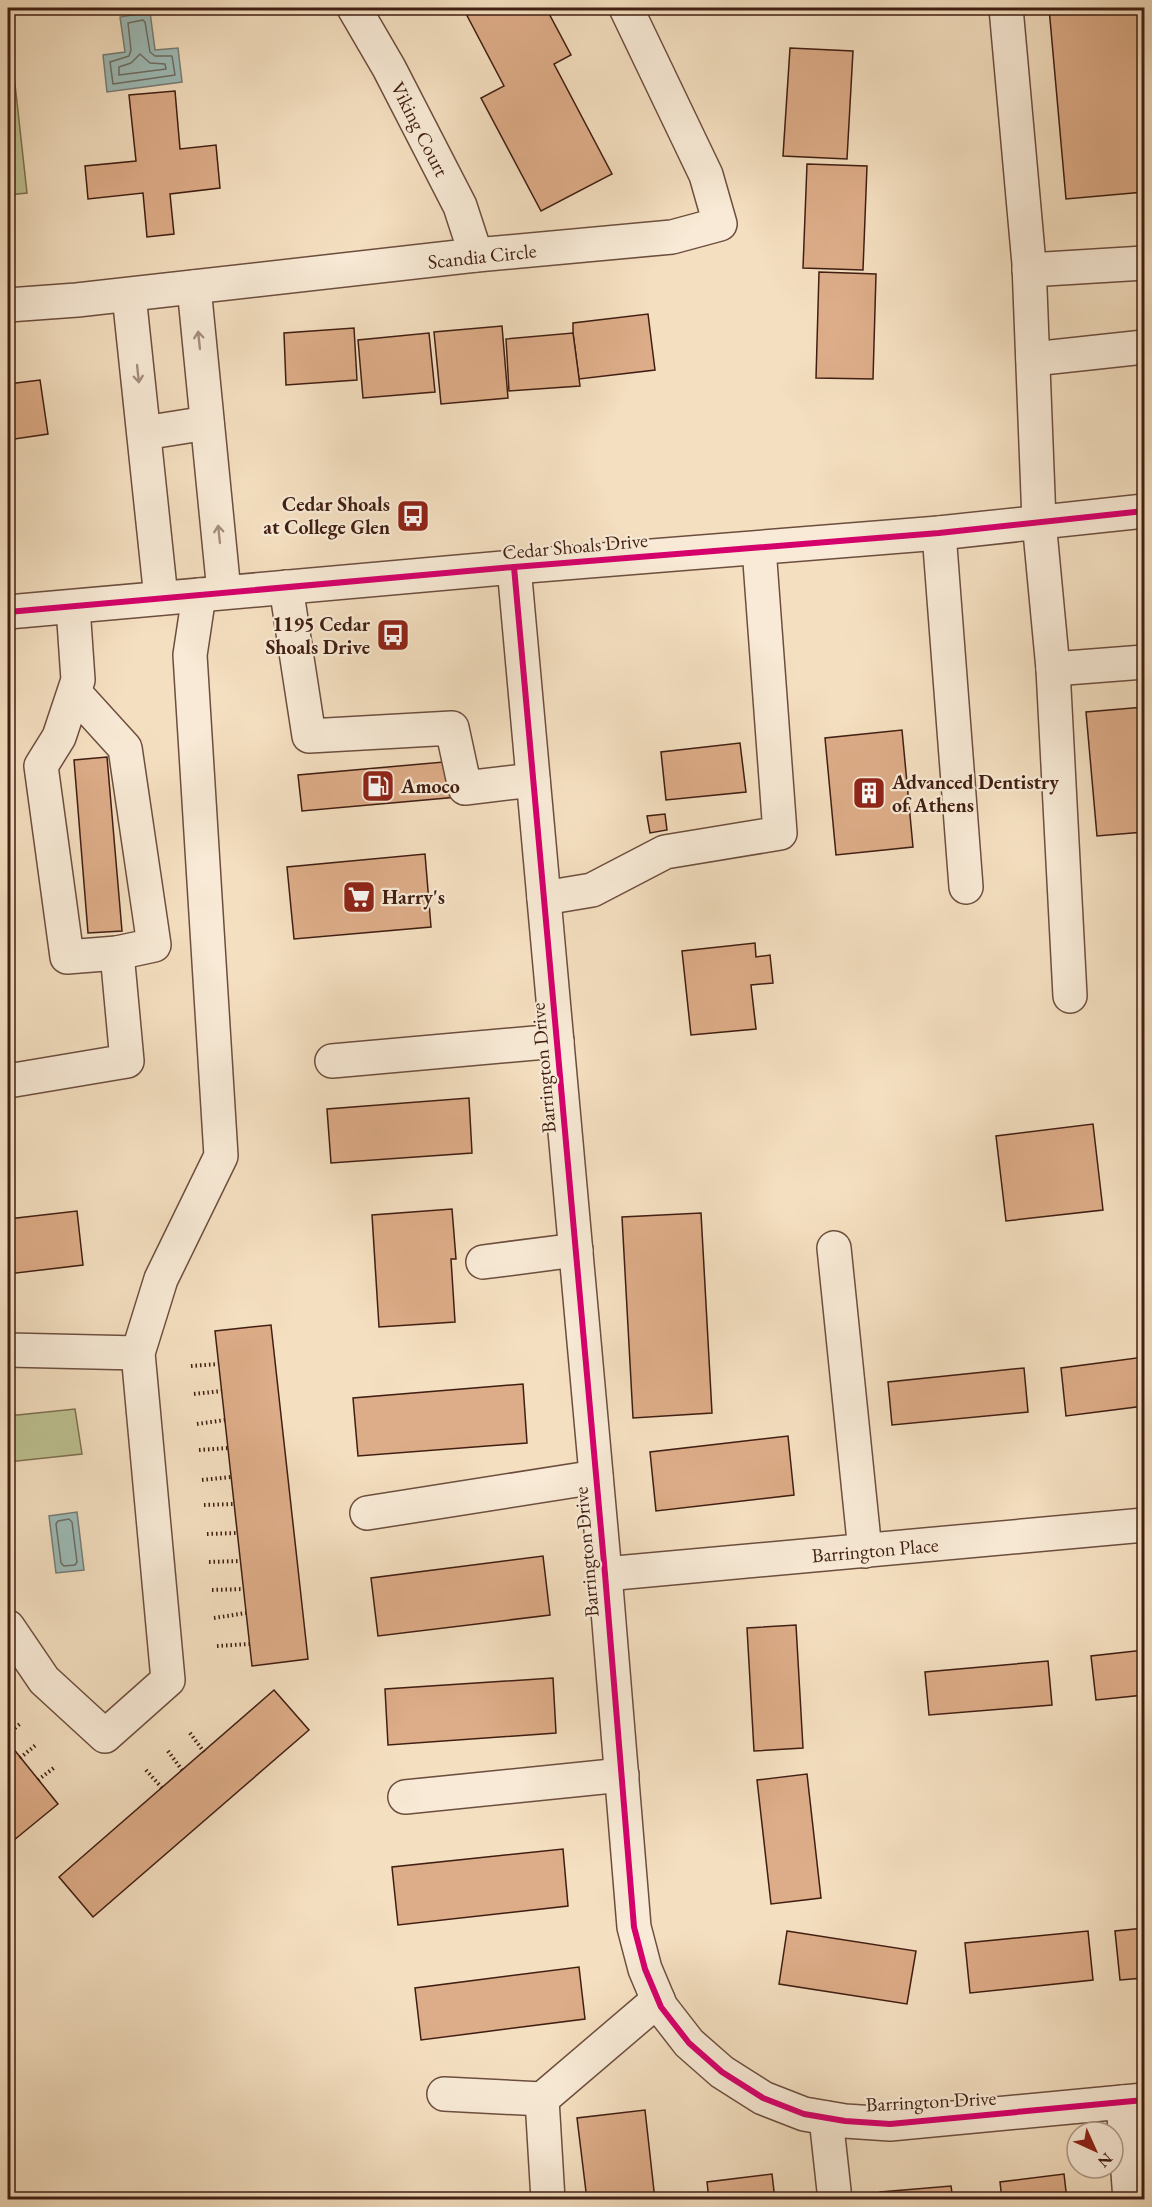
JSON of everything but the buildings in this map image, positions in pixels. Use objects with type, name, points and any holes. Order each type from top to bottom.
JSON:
[{"type":"street","name":"Viking Court","points":[[354,8],[389,68],[460,206],[476,255]]},
{"type":"street","name":"Scandia Circle","points":[[8,305],[129,295],[476,255],[672,237],[720,224],[706,174],[626,8]]},
{"type":"street","points":[[1006,8],[1029,270],[1039,521],[1053,669],[1070,996]]},
{"type":"street","points":[[1029,270],[1144,263]]},
{"type":"street","points":[[8,1627],[44,1680],[105,1736],[168,1680],[138,1353],[161,1279],[221,1156],[190,655],[212,594],[207,423],[194,287]]},
{"type":"street","points":[[129,295],[161,598]]},
{"type":"street","points":[[1033,358],[1144,347]]},
{"type":"street","points":[[144,433],[207,423]]},
{"type":"street","name":"Cedar Shoals Drive","points":[[8,612],[513,567],[939,533],[1144,511]]},
{"type":"street","points":[[939,533],[966,886]]},
{"type":"street","points":[[544,898],[592,890],[665,852],[780,833],[759,548]]},
{"type":"street","name":"Barrington Drive","points":[[513,567],[605,1574],[634,1927],[645,1969],[661,2007],[689,2043],[722,2072],[763,2098],[804,2114],[890,2124],[1134,2101]]},
{"type":"street","points":[[286,587],[309,736],[452,728],[465,788],[533,780]]},
{"type":"street","points":[[73,607],[78,680],[59,737],[41,766],[67,957],[117,953],[154,945],[125,748],[75,693]]},
{"type":"street","points":[[1053,669],[1144,662]]},
{"type":"street","points":[[8,1081],[128,1061],[117,953]]},
{"type":"street","points":[[332,1061],[557,1041]]},
{"type":"street","points":[[834,1248],[865,1551]]},
{"type":"street","points":[[483,1262],[576,1250]]},
{"type":"street","points":[[8,1350],[138,1353]]},
{"type":"street","points":[[368,1513],[596,1477]]},
{"type":"street","name":"Barrington Place","points":[[605,1574],[1144,1525]]},
{"type":"street","points":[[405,1797],[622,1774]]},
{"type":"street","points":[[444,2094],[542,2099],[658,2000]]},
{"type":"street","points":[[542,2099],[548,2199]]},
{"type":"street","points":[[1130,2199],[1134,2101]]},
{"type":"street","points":[[826,2118],[834,2199]]},
{"type":"path","points":[[191,1366],[219,1364]]},
{"type":"path","points":[[194,1394],[222,1391]]},
{"type":"path","points":[[197,1424],[225,1420]]},
{"type":"path","points":[[200,1450],[228,1448]]},
{"type":"path","points":[[202,1480],[231,1477]]},
{"type":"path","points":[[204,1505],[234,1504]]},
{"type":"path","points":[[207,1534],[237,1533]]},
{"type":"path","points":[[209,1562],[240,1561]]},
{"type":"path","points":[[212,1590],[244,1589]]},
{"type":"path","points":[[214,1618],[246,1613]]},
{"type":"path","points":[[217,1646],[249,1644]]},
{"type":"path","points":[[8,1734],[21,1722]]},
{"type":"path","points":[[190,1733],[204,1752]]},
{"type":"path","points":[[20,1758],[37,1744]]},
{"type":"path","points":[[168,1751],[182,1770]]},
{"type":"path","points":[[38,1780],[55,1767]]},
{"type":"path","points":[[146,1770],[162,1788]]},
{"type":"green space","points":[[14,75],[27,193],[8,195],[8,76]]},
{"type":"green space","points":[[75,1409],[82,1454],[8,1462],[8,1416]]},
{"type":"water","points":[[150,12],[155,50],[178,48],[182,82],[107,92],[103,55],[125,52],[120,17]]},
{"type":"water","points":[[77,1512],[84,1570],[56,1573],[49,1516]]},
{"type":"cycle path","points":[[8,612],[514,567],[939,533],[1144,511]]},
{"type":"cycle path","points":[[514,567],[605,1574],[634,1927],[645,1969],[661,2007],[689,2043],[722,2072],[763,2098],[804,2114],[845,2121],[890,2124],[1144,2100]]},
{"type":"place","name":"Cedar Shoals at College Glen","points":[[413,516]]},
{"type":"place","name":"1195 Cedar Shoals Drive","points":[[393,635]]},
{"type":"place","name":"Amoco","points":[[378,786]]},
{"type":"place","name":"Advanced Dentistry of Athens","points":[[869,793]]},
{"type":"place","name":"Harry's","points":[[359,897]]}]
